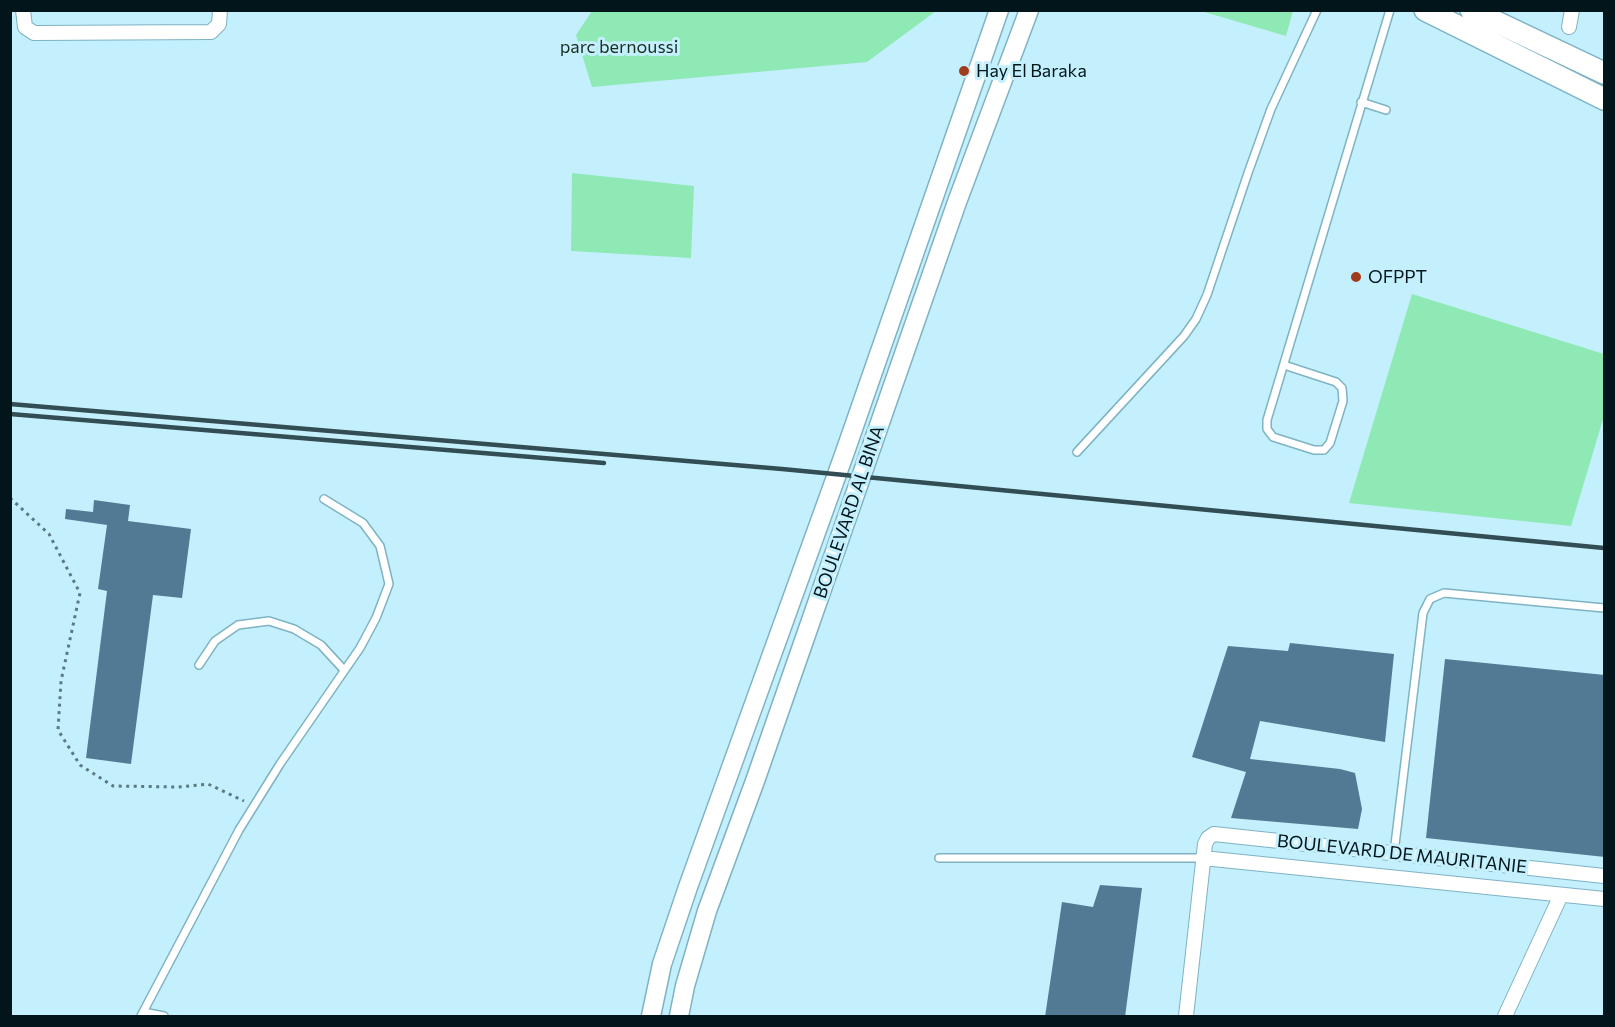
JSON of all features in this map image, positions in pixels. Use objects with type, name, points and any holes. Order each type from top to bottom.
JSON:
[{"type":"main road","name":"BOULEVARD AL BINA","points":[[651,1017],[662,964],[688,887],[837,474],[999,10]]},
{"type":"main road","name":"BOULEVARD AL BINA","points":[[679,1017],[685,986],[707,911],[755,781],[957,202],[1029,10]]},
{"type":"main road","points":[[1425,10],[1605,99]]},
{"type":"main road","points":[[1471,10],[1605,73]]},
{"type":"street","points":[[23,10],[25,27],[34,33],[211,32],[219,24],[220,10]]},
{"type":"street","points":[[1569,27],[1572,10]]},
{"type":"street","name":"BOULEVARD DE MAURITANIE","points":[[1605,876],[1217,833],[1208,838],[1203,858],[1605,899]]},
{"type":"street","points":[[1186,1017],[1203,858]]},
{"type":"street","points":[[1505,1017],[1561,895]]},
{"type":"lane","points":[[1077,452],[1184,336],[1196,319],[1207,295],[1271,110],[1317,10]]},
{"type":"lane","points":[[1284,365],[1336,382],[1342,388],[1343,401],[1330,443],[1324,450],[1314,450],[1278,440],[1267,429],[1267,420],[1390,10]]},
{"type":"lane","points":[[1361,102],[1386,110]]},
{"type":"lane","points":[[164,1017],[142,1014],[239,830],[280,764],[360,648],[376,618],[389,584],[380,546],[363,523],[324,499]]},
{"type":"lane","points":[[1394,853],[1423,613],[1430,599],[1444,593],[1605,608]]},
{"type":"lane","points":[[199,665],[215,641],[238,625],[269,621],[294,629],[321,645],[344,670]]},
{"type":"lane","points":[[939,858],[1203,858]]},
{"type":"path","points":[[10,498],[49,534],[80,593],[61,681],[58,730],[80,765],[113,786],[178,787],[208,784],[254,806]]},
{"type":"green space","points":[[1293,10],[1286,36],[1201,11]]},
{"type":"green space","name":"parc bernoussi","points":[[592,11],[936,11],[867,62],[592,87],[576,35]]},
{"type":"green space","points":[[572,173],[694,186],[691,258],[571,251]]},
{"type":"green space","points":[[1412,294],[1604,354],[1604,416],[1571,526],[1349,503]]},
{"type":"building","points":[[94,500],[130,505],[128,521],[191,529],[182,598],[153,595],[131,764],[86,758],[107,591],[98,589],[107,525],[65,519],[66,509],[93,512]]},
{"type":"building","points":[[1290,643],[1394,654],[1385,742],[1260,721],[1250,759],[1340,769],[1355,773],[1362,809],[1358,829],[1231,818],[1246,772],[1192,757],[1228,646],[1288,651]]},
{"type":"building","points":[[1445,659],[1605,675],[1605,857],[1426,838]]},
{"type":"building","points":[[1100,885],[1142,888],[1125,1017],[1045,1017],[1062,902],[1093,907]]},
{"type":"railway","points":[[10,404],[782,469],[1604,548]]},
{"type":"railway","points":[[10,414],[604,463]]},
{"type":"place","name":"Hay El Baraka","points":[[964,71]]},
{"type":"place","name":"OFPPT","points":[[1356,277]]}]
